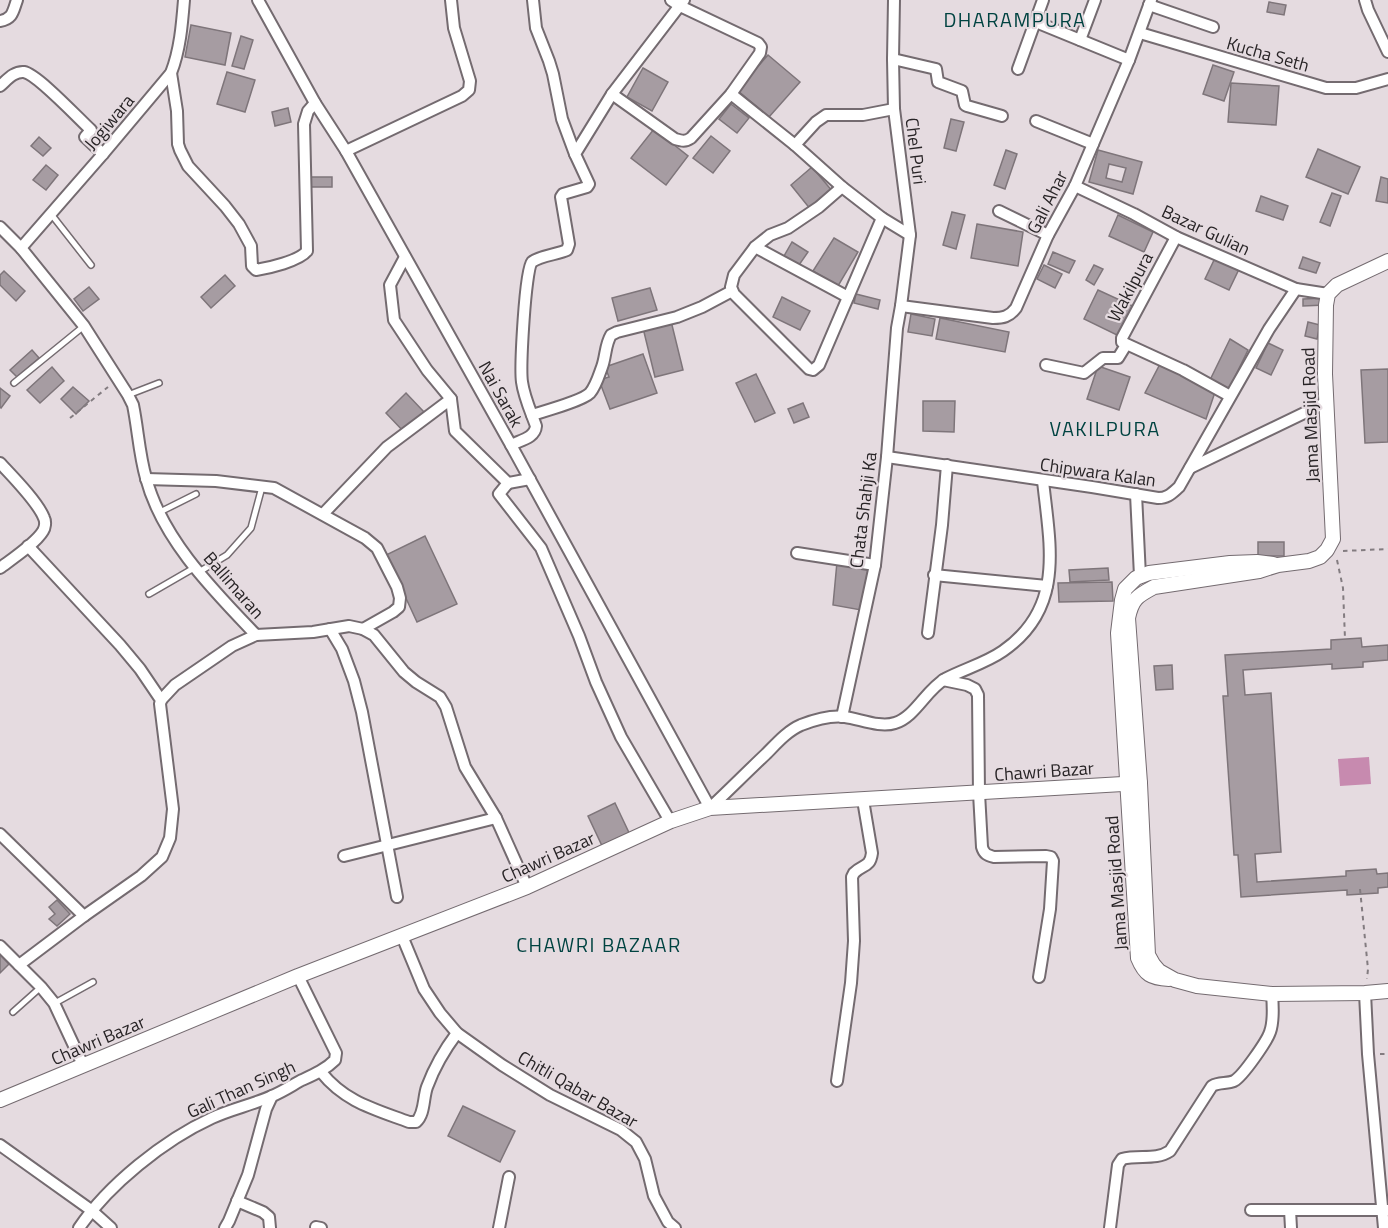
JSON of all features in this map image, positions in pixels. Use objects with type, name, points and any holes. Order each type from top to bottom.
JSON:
[{"type":"street","points":[[0,21],[11,16],[17,0]]},
{"type":"street","name":"Jogiwara","points":[[21,248],[171,73],[182,26],[184,0]]},
{"type":"street","name":"Nai Sarak","points":[[258,0],[315,103],[346,151],[511,445],[710,808]]},
{"type":"street","points":[[346,151],[462,96],[469,90],[470,81],[454,28],[451,0]]},
{"type":"street","points":[[511,445],[534,433],[536,426],[524,391],[521,369],[529,273],[532,263],[536,260],[567,250],[569,247],[561,197],[589,184],[562,119],[553,74],[536,28],[533,0]]},
{"type":"street","name":"Chel Puri","points":[[894,0],[894,109],[910,235],[901,306]]},
{"type":"street","points":[[1018,69],[1043,0]]},
{"type":"street","points":[[1080,40],[1095,0]]},
{"type":"street","points":[[1365,0],[1388,52]]},
{"type":"street","points":[[575,154],[612,94],[678,2],[760,44],[760,53],[731,94],[691,138],[683,141],[675,139],[612,94]]},
{"type":"street","points":[[1150,3],[1213,27]]},
{"type":"street","name":"Gali Ahar","points":[[901,306],[993,318],[1007,317],[1016,308],[1048,235],[1075,186],[1129,60],[1150,3]]},
{"type":"street","points":[[1035,22],[1129,60]]},
{"type":"street","name":"Kucha Seth","points":[[1140,33],[1326,87],[1356,88],[1388,79]]},
{"type":"street","points":[[893,59],[936,69],[938,82],[962,92],[966,105],[1002,116]]},
{"type":"street","points":[[0,86],[18,73],[29,74],[36,78],[91,130],[85,137],[103,154]]},
{"type":"street","points":[[171,73],[180,150],[188,166],[239,224],[250,246],[252,266],[256,270],[304,255],[307,251],[304,124],[308,111],[315,103]]},
{"type":"street","points":[[731,94],[795,145],[842,187],[882,218],[910,235]]},
{"type":"street","points":[[795,145],[816,122],[826,115],[863,115],[894,109]]},
{"type":"street","points":[[1036,121],[1093,144]]},
{"type":"street","name":"Bazar Gulian","points":[[1075,186],[1176,237],[1296,289],[1328,294]]},
{"type":"street","points":[[842,187],[788,228],[770,235],[755,247],[732,281],[732,291],[806,367],[813,370],[819,365],[882,218]]},
{"type":"street","points":[[999,211],[1048,235]]},
{"type":"street","name":"Ballimaran","points":[[0,227],[21,248],[84,326],[128,395],[134,411],[146,479],[159,513],[180,547],[211,588],[256,635],[313,632],[350,626],[363,629]]},
{"type":"street","name":"Wakilpura","points":[[1176,237],[1122,338],[1122,342],[1183,370],[1230,396]]},
{"type":"street","points":[[755,247],[848,297]]},
{"type":"street","points":[[405,257],[390,285],[394,320],[427,370],[452,399],[455,431],[508,483]]},
{"type":"street","points":[[1328,294],[1337,285],[1388,261]]},
{"type":"street","name":"Chipwara Kalan","points":[[887,457],[1165,498],[1179,486],[1269,329],[1296,289]]},
{"type":"street","points":[[532,415],[590,394],[604,363],[606,347],[611,335],[677,317],[732,291]]},
{"type":"street","name":"Jama Masjid Road","points":[[1328,294],[1325,374],[1333,539],[1327,550],[1320,557],[1309,561],[1154,587],[1142,593],[1131,603],[1128,618],[1138,958],[1147,974],[1155,979],[1175,980],[1197,986],[1272,994],[1388,992]]},
{"type":"street","name":"Chata Shahji Ka","points":[[842,717],[875,565],[901,306]]},
{"type":"street","points":[[1046,365],[1084,373],[1102,358],[1118,358],[1126,345]]},
{"type":"street","points":[[323,514],[387,447],[452,399]]},
{"type":"street","points":[[1190,468],[1327,402]]},
{"type":"street","points":[[0,463],[32,499],[45,520],[44,529],[28,546],[0,568]]},
{"type":"street","points":[[928,633],[947,465]]},
{"type":"street","points":[[146,479],[216,481],[274,488],[365,538],[377,548],[397,587],[400,598],[399,607],[363,629]]},
{"type":"street","points":[[530,479],[508,483],[499,494],[542,548],[596,682],[621,737],[670,821]]},
{"type":"street","points":[[710,808],[797,726],[816,719],[842,717],[878,724],[892,724],[905,719],[943,680],[1002,652],[1026,632],[1043,605],[1050,573],[1050,541],[1043,481]]},
{"type":"street","points":[[1136,494],[1140,576]]},
{"type":"street","points":[[28,546],[120,645],[161,700]]},
{"type":"street","points":[[797,553],[875,565]]},
{"type":"street","name":"Jama Masjid Road","points":[[1134,783],[1118,633],[1125,589],[1136,578],[1149,573],[1230,563],[1257,562],[1278,565]]},
{"type":"street","points":[[934,575],[1047,586]]},
{"type":"street","points":[[330,629],[342,649],[362,712],[397,897]]},
{"type":"street","points":[[363,629],[374,635],[404,672],[440,697],[446,706],[465,767],[496,818],[527,887]]},
{"type":"street","points":[[20,965],[141,876],[162,857],[170,838],[173,809],[161,700],[175,685],[223,652],[256,635]]},
{"type":"street","points":[[943,680],[967,685],[975,689],[978,695],[979,793],[983,852],[994,857],[1046,856],[1051,857],[1053,861],[1050,909],[1039,977]]},
{"type":"street","name":"Chawri Bazar","points":[[0,1100],[298,976],[527,887],[670,821],[710,808],[1134,783]]},
{"type":"street","points":[[837,1081],[854,941],[852,877],[857,870],[867,866],[871,861],[872,853],[863,800]]},
{"type":"street","points":[[344,856],[496,818]]},
{"type":"street","points":[[0,834],[84,916]]},
{"type":"street","name":"Chitli Qabar Bazar","points":[[402,936],[424,989],[457,1033],[550,1095],[621,1130],[636,1142],[645,1159],[654,1196],[668,1222],[675,1228]]},
{"type":"street","points":[[0,946],[54,1003],[83,1065]]},
{"type":"street","name":"Gali Than Singh","points":[[79,1228],[91,1210],[116,1186],[176,1137],[212,1118],[272,1096],[321,1072],[335,1060],[336,1053],[298,976]]},
{"type":"street","points":[[1365,993],[1368,1049],[1385,1210],[1384,1228]]},
{"type":"street","points":[[1110,1228],[1118,1166],[1122,1159],[1131,1156],[1156,1157],[1170,1151],[1212,1086],[1236,1080],[1243,1073],[1271,1030],[1272,994]]},
{"type":"street","points":[[321,1072],[332,1085],[349,1098],[409,1122],[417,1122],[421,1118],[428,1086],[447,1047],[457,1033]]},
{"type":"street","points":[[225,1228],[248,1175],[266,1109],[272,1096]]},
{"type":"street","points":[[0,1145],[91,1210],[111,1228]]},
{"type":"street","points":[[498,1228],[509,1177]]},
{"type":"street","points":[[237,1201],[270,1217],[270,1228]]},
{"type":"street","points":[[1251,1209],[1385,1210]]},
{"type":"street","points":[[1290,1209],[1291,1228]]},
{"type":"lane","points":[[51,214],[91,265]]},
{"type":"lane","points":[[14,382],[84,326]]},
{"type":"lane","points":[[128,395],[159,382]]},
{"type":"lane","points":[[149,594],[227,555],[251,528],[263,486]]},
{"type":"lane","points":[[159,513],[196,494]]},
{"type":"lane","points":[[54,1003],[93,982]]},
{"type":"lane","points":[[13,1012],[41,987]]},
{"type":"path","points":[[70,418],[118,380]]},
{"type":"path","points":[[1345,639],[1343,588],[1335,552],[1388,549]]},
{"type":"path","points":[[1360,889],[1368,969]]},
{"type":"shaded area","points":[[1369,757],[1371,784],[1340,786],[1338,759]]},
{"type":"building","points":[[1269,2],[1286,5],[1284,15],[1267,12]]},
{"type":"building","points":[[191,25],[231,33],[225,65],[185,57]]},
{"type":"building","points":[[241,36],[253,40],[244,69],[232,66]]},
{"type":"building","points":[[768,55],[800,82],[769,117],[737,90]]},
{"type":"building","points":[[1213,65],[1234,72],[1224,101],[1203,94]]},
{"type":"building","points":[[643,68],[668,82],[652,111],[627,97]]},
{"type":"building","points":[[227,72],[255,80],[245,112],[217,104]]},
{"type":"building","points":[[1231,83],[1279,86],[1276,125],[1228,122]]},
{"type":"building","points":[[731,104],[749,118],[737,133],[719,119]]},
{"type":"building","points":[[288,108],[291,122],[275,126],[272,112]]},
{"type":"building","points":[[951,119],[964,122],[956,151],[944,148]]},
{"type":"building","points":[[654,129],[688,156],[666,185],[631,158]]},
{"type":"building","points":[[711,136],[730,151],[713,173],[693,158]]},
{"type":"building","points":[[39,137],[51,148],[43,156],[31,146]]},
{"type":"building","points":[[1318,149],[1360,167],[1348,194],[1306,177]]},
{"type":"building","points":[[1006,150],[1017,154],[1005,189],[994,185]]},
{"type":"building","points":[[1098,150],[1142,162],[1133,194],[1089,182]],"holes":[[[1109,164],[1126,168],[1122,182],[1106,178]]]},
{"type":"building","points":[[46,165],[58,175],[46,190],[33,180]]},
{"type":"building","points":[[812,167],[833,192],[811,210],[791,185]]},
{"type":"building","points":[[308,177],[332,177],[332,187],[308,187]]},
{"type":"building","points":[[1381,177],[1388,179],[1388,203],[1376,201]]},
{"type":"building","points":[[1332,193],[1341,196],[1330,226],[1320,222]]},
{"type":"building","points":[[1261,196],[1288,206],[1283,220],[1256,211]]},
{"type":"building","points":[[952,212],[965,215],[956,249],[943,245]]},
{"type":"building","points":[[1118,215],[1153,232],[1144,252],[1109,236]]},
{"type":"building","points":[[977,224],[1023,232],[1018,266],[971,258]]},
{"type":"building","points":[[834,238],[858,252],[838,286],[813,271]]},
{"type":"building","points":[[792,242],[808,252],[799,265],[784,256]]},
{"type":"building","points":[[1053,252],[1075,261],[1069,273],[1048,264]]},
{"type":"building","points":[[1216,256],[1240,267],[1229,290],[1205,279]]},
{"type":"building","points":[[1303,257],[1320,263],[1316,273],[1299,268]]},
{"type":"building","points":[[1044,265],[1062,274],[1055,288],[1037,279]]},
{"type":"building","points":[[1094,265],[1103,269],[1094,285],[1086,280]]},
{"type":"building","points":[[4,271],[25,291],[16,301],[0,285],[0,275]]},
{"type":"building","points":[[225,275],[235,286],[211,308],[201,297]]},
{"type":"building","points":[[89,287],[99,299],[83,311],[74,299]]},
{"type":"building","points":[[650,288],[657,310],[618,321],[612,298]]},
{"type":"building","points":[[1098,290],[1133,306],[1119,336],[1084,319]]},
{"type":"building","points":[[856,294],[880,300],[878,309],[854,303]]},
{"type":"building","points":[[782,297],[810,311],[800,330],[773,317]]},
{"type":"building","points":[[1325,298],[1325,305],[1303,306],[1303,299]]},
{"type":"building","points":[[911,314],[935,319],[932,336],[908,332]]},
{"type":"building","points":[[940,318],[1009,332],[1005,352],[936,339]]},
{"type":"building","points":[[671,321],[683,370],[655,377],[643,328]]},
{"type":"building","points":[[1308,322],[1320,325],[1317,339],[1305,336]]},
{"type":"building","points":[[1230,339],[1248,350],[1228,391],[1210,380]]},
{"type":"building","points":[[1268,343],[1283,350],[1271,375],[1256,368]]},
{"type":"building","points":[[32,350],[39,358],[17,377],[10,370]]},
{"type":"building","points":[[643,354],[657,393],[610,409],[599,380],[609,377],[605,367]]},
{"type":"building","points":[[1160,364],[1215,392],[1206,419],[1145,393]]},
{"type":"building","points":[[1098,366],[1130,377],[1119,410],[1087,399]]},
{"type":"building","points":[[52,367],[64,381],[40,403],[27,390]]},
{"type":"building","points":[[1388,369],[1388,442],[1365,443],[1361,370]]},
{"type":"building","points":[[756,374],[775,413],[755,422],[736,383]]},
{"type":"building","points":[[73,387],[89,401],[76,414],[61,399]]},
{"type":"building","points":[[0,388],[10,396],[1,408],[0,407]]},
{"type":"building","points":[[406,393],[424,412],[404,432],[386,413]]},
{"type":"building","points":[[923,401],[955,401],[954,432],[923,431]]},
{"type":"building","points":[[803,403],[809,417],[794,423],[788,409]]},
{"type":"building","points":[[425,536],[457,604],[417,622],[386,555]]},
{"type":"building","points":[[1258,542],[1284,542],[1284,556],[1258,556]]},
{"type":"building","points":[[837,562],[871,567],[861,610],[833,605]]},
{"type":"building","points":[[1108,568],[1109,580],[1070,582],[1069,570]]},
{"type":"building","points":[[1112,582],[1113,601],[1059,602],[1058,583]]},
{"type":"building","points":[[1361,638],[1362,647],[1388,645],[1388,660],[1363,662],[1363,667],[1332,669],[1332,664],[1243,670],[1245,695],[1271,693],[1281,852],[1255,854],[1257,882],[1346,876],[1346,871],[1376,869],[1377,874],[1388,873],[1388,887],[1378,888],[1378,893],[1347,895],[1347,890],[1241,897],[1238,855],[1234,855],[1223,696],[1228,696],[1225,655],[1331,649],[1331,640]]},
{"type":"building","points":[[1172,665],[1173,689],[1156,690],[1154,666]]},
{"type":"building","points":[[615,803],[631,837],[604,850],[588,816]]},
{"type":"building","points":[[57,900],[70,914],[57,926],[49,919],[55,914],[49,907]]},
{"type":"building","points":[[0,954],[9,964],[0,973]]},
{"type":"building","points":[[463,1106],[515,1131],[500,1162],[448,1136]]},
{"type":"district","name":"DHARAMPURA","points":[[1015,19]]},
{"type":"district","name":"VAKILPURA","points":[[1105,428]]},
{"type":"district","name":"CHAWRI BAZAAR","points":[[599,944]]}]
